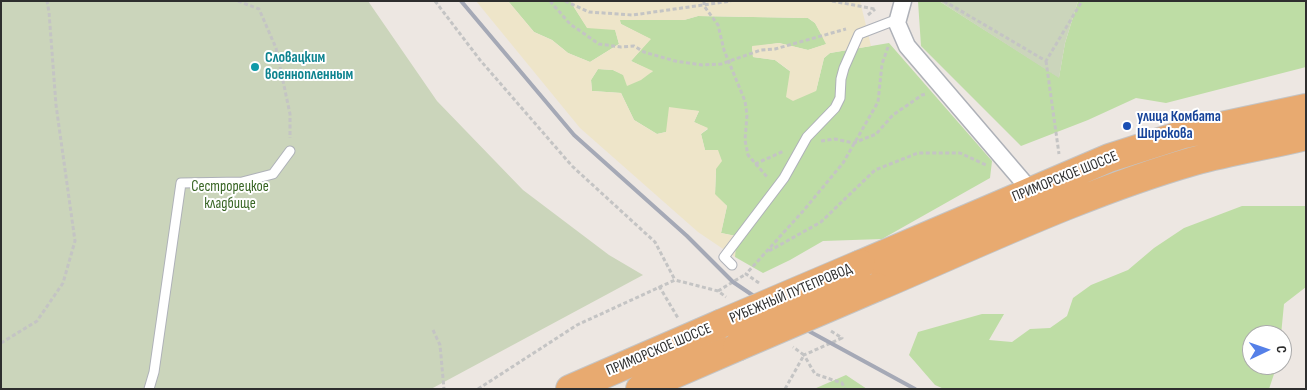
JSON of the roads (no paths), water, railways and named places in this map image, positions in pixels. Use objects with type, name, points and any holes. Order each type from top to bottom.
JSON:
[{"type":"highway","name":"ПРИМОРСКОЕ ШОССЕ","points":[[862,264],[1109,158],[1184,134],[1306,108]]},
{"type":"highway","name":"ПРИМОРСКОЕ ШОССЕ","points":[[877,287],[1118,186],[1195,161],[1306,136]]},
{"type":"highway","name":"РУБЕЖНЫЙ ПУТЕПРОВОД","points":[[720,324],[862,264]]},
{"type":"highway","name":"РУБЕЖНЫЙ ПУТЕПРОВОД","points":[[737,347],[877,287]]},
{"type":"highway","name":"ПРИМОРСКОЕ ШОССЕ","points":[[570,389],[720,324]]},
{"type":"highway","name":"ПРИМОРСКОЕ ШОССЕ","points":[[640,389],[737,347]]},
{"type":"street","points":[[903,1],[898,21],[906,46],[1031,191]]},
{"type":"lane","points":[[732,265],[724,258],[784,178],[807,137],[835,108],[840,98],[841,79],[844,68],[859,34],[898,21]]},
{"type":"lane","points":[[148,389],[154,372],[181,183],[242,182],[273,174],[290,152]]},
{"type":"railway","points":[[461,1],[574,135],[687,236],[733,282],[794,323],[915,389]]},
{"type":"place","name":"Словацким военнопленным","points":[[255,67]]},
{"type":"place","name":"улица Комбата Широкова","points":[[1127,126]]},
{"type":"park label","name":"Сестрорецкое кладбище","points":[[230,196]]}]
